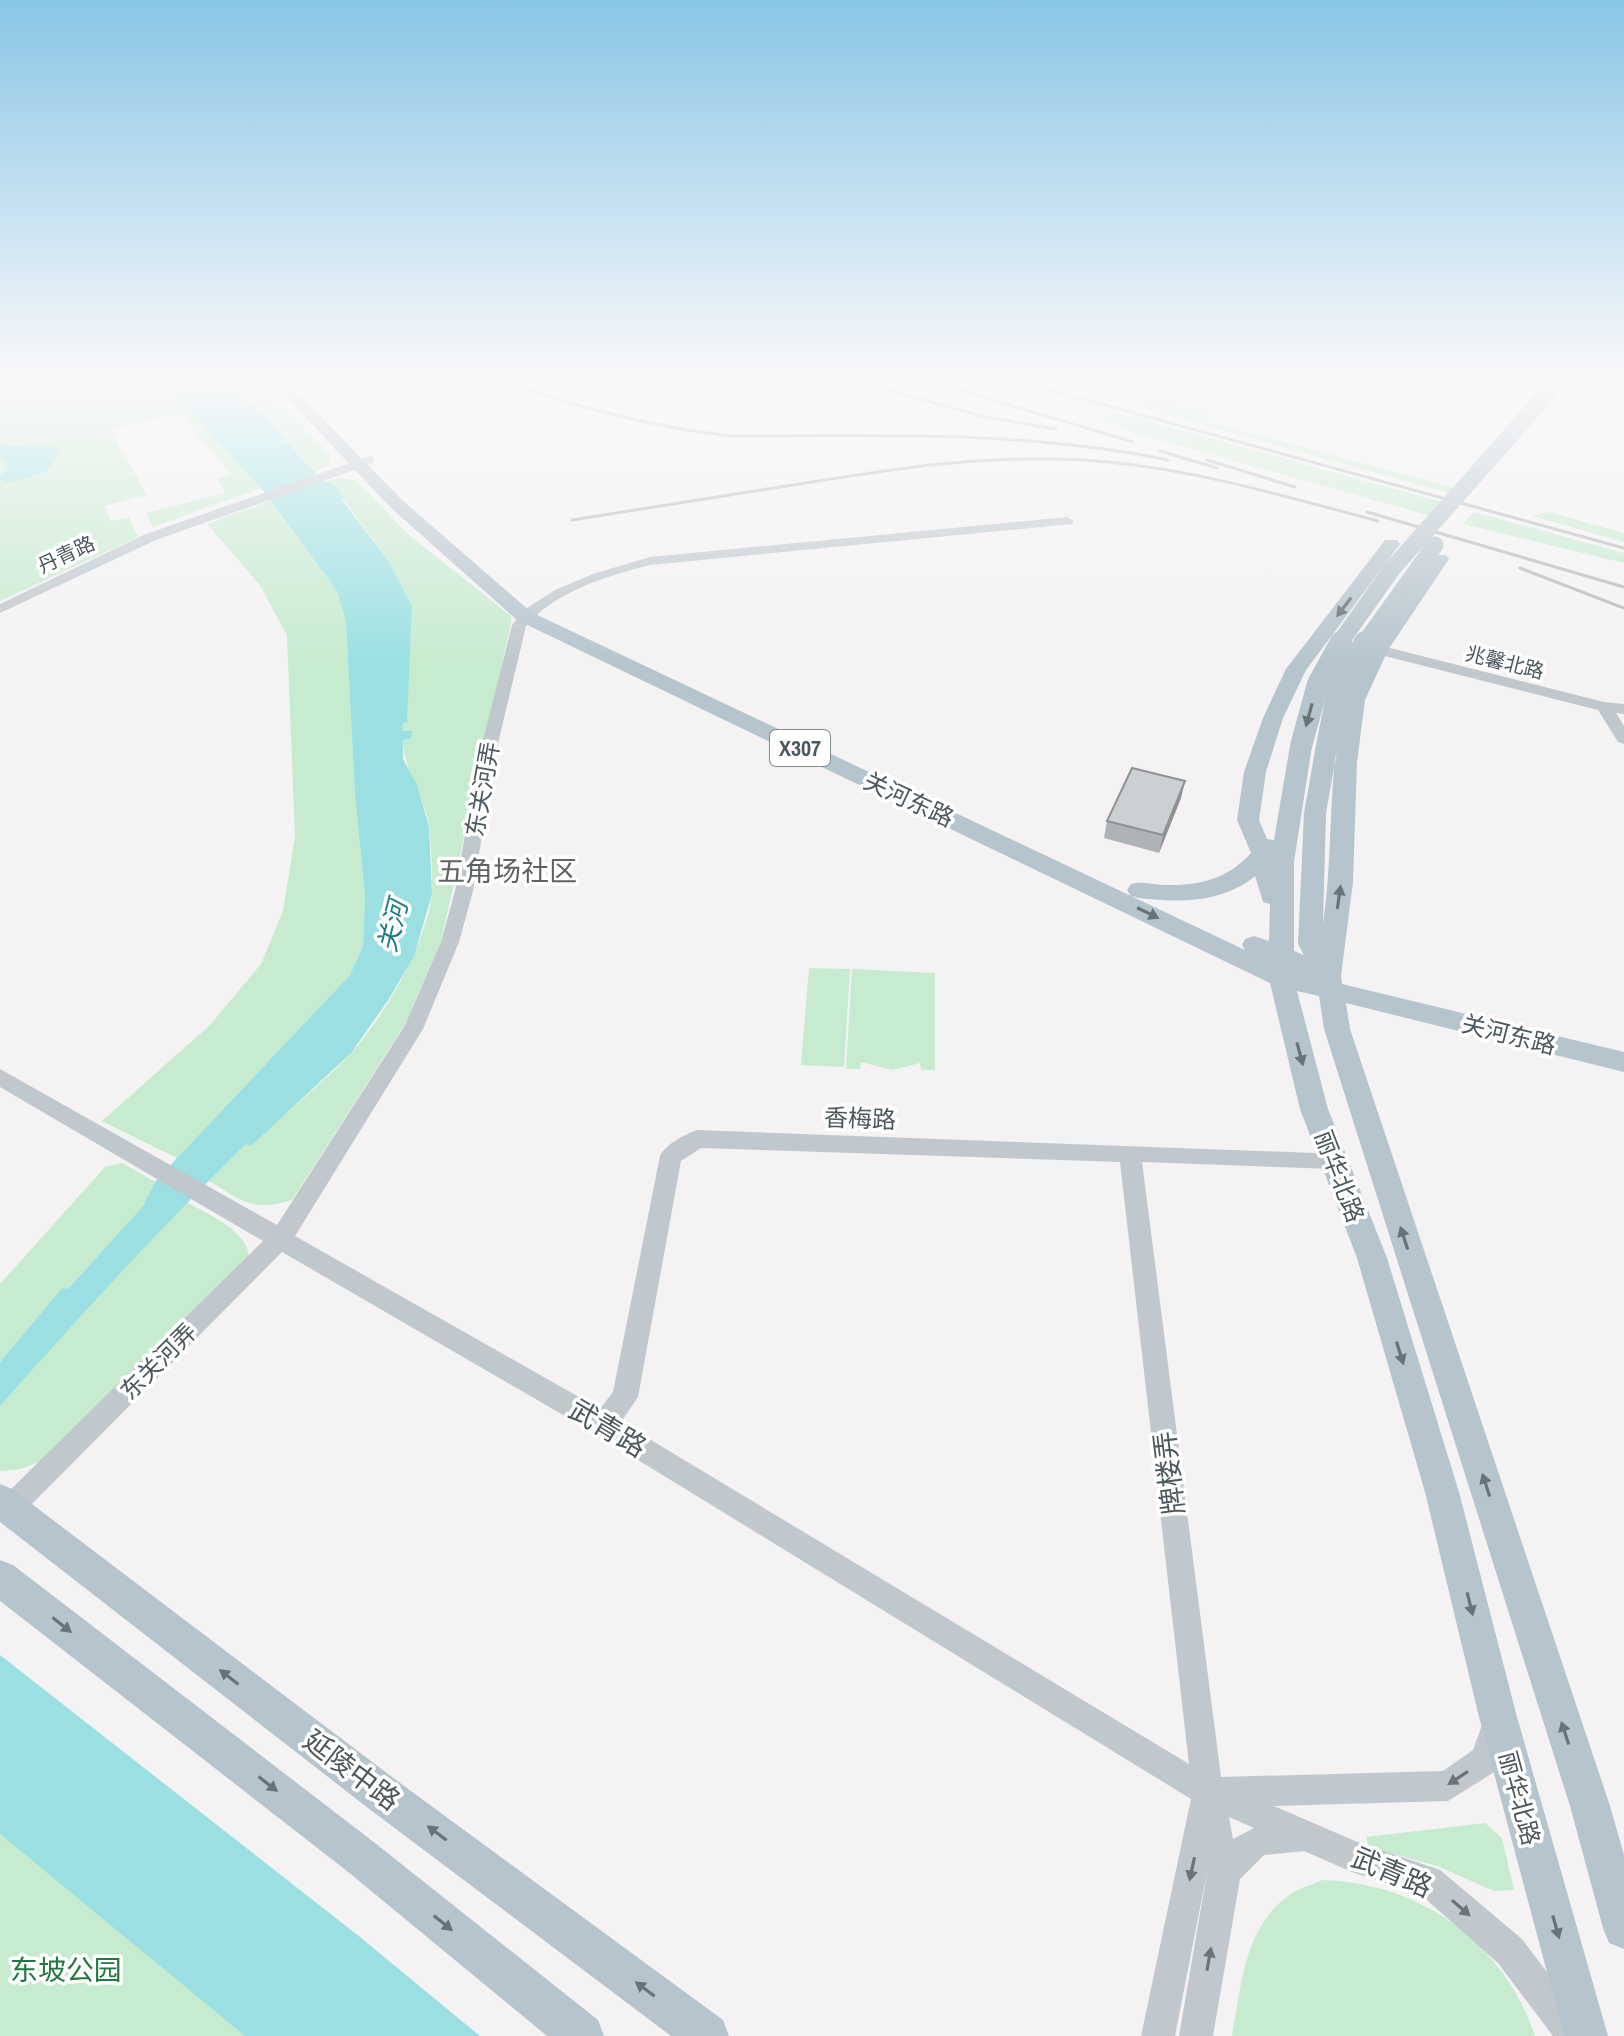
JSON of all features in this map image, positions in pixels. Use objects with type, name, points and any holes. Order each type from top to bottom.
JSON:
[{"type":"main road","name":"关河东路","points":[[375,476],[440,548],[532,612],[1282,968],[1624,1062]]},
{"type":"main road","name":"丽华北路","points":[[1480,476],[1392,569],[1340,643],[1318,684],[1301,746],[1282,862],[1282,968],[1314,1109],[1372,1258],[1442,1492],[1498,1717],[1586,2036]]},
{"type":"main road","name":"丽华北路","points":[[1494,476],[1417,566],[1363,645],[1337,695],[1315,813],[1310,944],[1329,982],[1337,1029],[1590,1806],[1624,1928]]},
{"type":"main road","points":[[1282,968],[1263,855],[1248,820],[1255,772],[1273,718],[1296,669],[1391,544]]},
{"type":"main road","points":[[1329,982],[1341,882],[1346,762],[1355,700],[1378,650],[1440,559]]},
{"type":"main road","name":"关河东路","points":[[532,612],[1139,890],[1282,968]]},
{"type":"main road","points":[[1139,890],[1166,894],[1194,893],[1229,884],[1256,866],[1290,808]]},
{"type":"main road","name":"关河东路","points":[[1329,982],[1624,1046]]},
{"type":"main road","name":"延陵中路","points":[[5,1504],[382,1794],[707,2036]]},
{"type":"main road","points":[[0,1578],[349,1847],[582,2036]]},
{"type":"main road","points":[[1590,1806],[1624,1865]]},
{"type":"street","name":"丹青路","points":[[0,609],[151,537],[327,476]]},
{"type":"street","points":[[532,612],[562,592],[610,571],[650,561],[1067,521]]},
{"type":"street","name":"东关河弄","points":[[5,1504],[281,1238],[413,1029],[436,979],[464,891],[487,756],[519,625],[532,612]]},
{"type":"street","name":"兆馨北路","points":[[1378,650],[1604,707],[1624,709]]},
{"type":"street","points":[[1604,707],[1624,739]]},
{"type":"street","name":"武青路","points":[[0,1077],[603,1425],[1208,1792],[1352,1856],[1429,1881],[1510,1951],[1569,2029],[1571,2036]]},
{"type":"street","name":"香梅路","points":[[603,1425],[625,1397],[671,1156],[697,1139],[1333,1160]]},
{"type":"street","name":"牌楼弄","points":[[1130,1153],[1208,1792],[1225,1873],[1196,2036]]},
{"type":"street","points":[[1208,1792],[1448,1786],[1485,1760],[1498,1717]]},
{"type":"street","name":"牌楼弄","points":[[1158,2036],[1208,1792]]},
{"type":"street","points":[[1225,1873],[1242,1849],[1273,1836],[1317,1840]]},
{"type":"green space","points":[[0,476],[136,476],[147,495],[104,506],[111,521],[129,517],[138,537],[0,601]]},
{"type":"green space","points":[[250,476],[261,488],[153,527],[146,513],[226,493],[217,478]]},
{"type":"green space","points":[[1288,476],[1348,476],[1442,502],[1431,516]]},
{"type":"green space","points":[[1388,476],[1410,476],[1454,488],[1449,493]]},
{"type":"green space","points":[[337,478],[356,480],[409,535],[511,616],[511,623],[441,942],[404,1026],[292,1200],[257,1204],[239,1199],[208,1180],[246,1143],[251,1145],[313,1089],[363,1039],[390,1000],[413,956],[432,893],[428,820],[404,752],[403,740],[411,739],[402,731],[406,722],[412,606],[389,562],[330,481]]},
{"type":"green space","points":[[270,501],[337,591],[346,621],[355,795],[365,895],[363,946],[350,975],[177,1158],[102,1121],[210,1025],[261,964],[283,911],[295,836],[287,635],[259,584],[207,524]]},
{"type":"green space","points":[[1474,512],[1624,553],[1624,563],[1463,524]]},
{"type":"green space","points":[[1548,512],[1624,533],[1624,542],[1532,516]]},
{"type":"green space","points":[[809,968],[850,969],[844,1067],[801,1065]]},
{"type":"green space","points":[[852,969],[935,973],[935,1070],[921,1070],[920,1063],[892,1070],[861,1062],[860,1069],[846,1069]]},
{"type":"green space","points":[[122,1163],[155,1182],[143,1206],[68,1289],[61,1289],[0,1362],[0,1284],[105,1167]]},
{"type":"green space","points":[[187,1202],[234,1230],[249,1256],[41,1461],[21,1469],[0,1471],[0,1406],[144,1245]]},
{"type":"green space","points":[[1485,1823],[1502,1838],[1514,1890],[1494,1891],[1437,1866],[1369,1847],[1366,1837]]},
{"type":"green space","name":"东坡公园","points":[[0,1834],[155,1958],[245,2036],[0,2036]]},
{"type":"green space","points":[[1322,1880],[1392,1892],[1454,1924],[1480,1946],[1502,1972],[1521,2002],[1535,2036],[1232,2036],[1247,1960],[1262,1924],[1288,1896]]},
{"type":"water","points":[[0,476],[32,476],[7,483],[0,480]]},
{"type":"water","name":"关河","points":[[250,476],[318,476],[323,482],[330,481],[389,562],[412,606],[407,722],[403,723],[402,731],[412,731],[411,739],[403,740],[403,759],[417,785],[429,827],[432,894],[414,956],[389,999],[351,1053],[251,1146],[246,1144],[214,1176],[0,1406],[0,1362],[62,1288],[68,1289],[143,1206],[155,1182],[350,975],[363,946],[365,895],[355,795],[346,622],[337,591]]},
{"type":"water","points":[[0,1655],[360,1937],[480,2036],[245,2036],[0,1834]]},
{"type":"building","points":[[1132,768],[1185,781],[1163,835],[1107,821]]},
{"type":"railway","points":[[572,520],[848,476]]},
{"type":"railway","points":[[1199,476],[1378,521]]},
{"type":"railway","points":[[1259,476],[1295,487]]},
{"type":"railway","points":[[1363,476],[1624,548]]},
{"type":"railway","points":[[1367,512],[1624,587]]},
{"type":"railway","points":[[1520,568],[1624,608]]},
{"type":"district","name":"五角场社区","points":[[507,871]]}]
